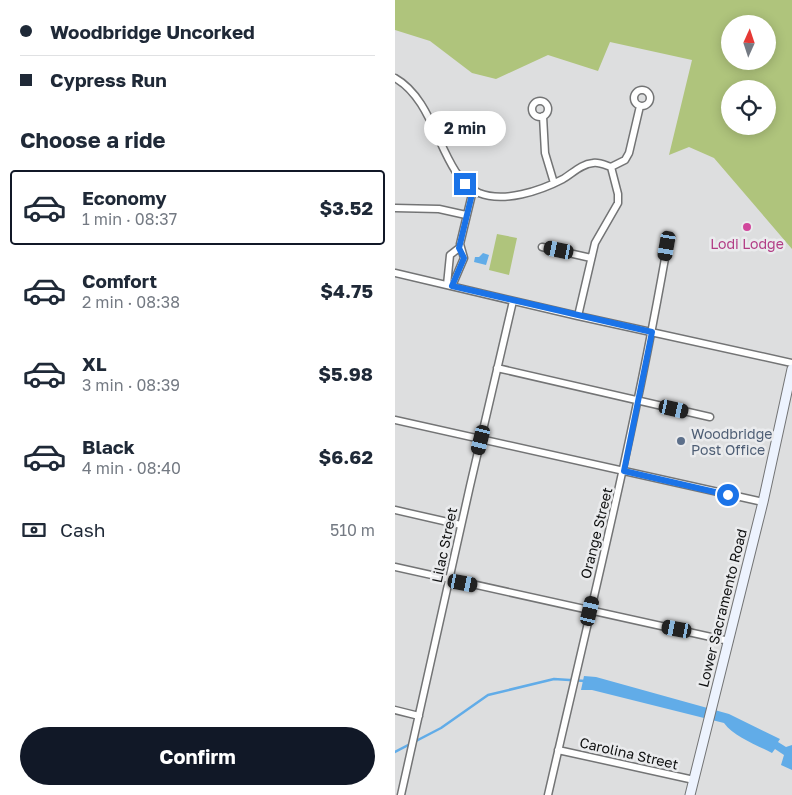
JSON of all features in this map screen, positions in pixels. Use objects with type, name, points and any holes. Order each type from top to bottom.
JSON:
[{"type":"main road","name":"Lower Sacramento Road","points":[[690,795],[763,502],[792,369]]},
{"type":"street","points":[[395,78],[405,86],[425,109],[455,170],[473,190],[488,195],[503,196],[537,189],[553,183],[587,164],[597,163],[611,167],[625,160],[629,153],[640,106]]},
{"type":"street","points":[[543,116],[545,153],[553,183]]},
{"type":"street","points":[[578,316],[591,258],[600,231],[618,203],[618,194],[611,167]]},
{"type":"street","points":[[450,285],[451,255],[459,248],[473,190]]},
{"type":"street","points":[[395,208],[439,209],[466,215]]},
{"type":"street","name":"Orange Street","points":[[548,795],[624,471],[639,401],[667,246]]},
{"type":"street","points":[[542,247],[591,258]]},
{"type":"street","points":[[450,285],[464,258],[459,248]]},
{"type":"street","points":[[395,273],[792,363]]},
{"type":"street","name":"Lilac Street","points":[[401,795],[513,301]]},
{"type":"street","points":[[497,368],[709,417]]},
{"type":"street","points":[[395,420],[763,502]]},
{"type":"street","points":[[395,510],[461,526]]},
{"type":"street","points":[[395,566],[449,580],[729,641]]},
{"type":"street","points":[[395,710],[419,716]]},
{"type":"street","name":"Carolina Street","points":[[558,750],[693,780]]},
{"type":"green space","points":[[395,0],[792,0],[792,249],[714,158],[689,147],[669,155],[692,60],[610,42],[598,71],[548,55],[496,79],[472,73],[430,41],[395,30]]},
{"type":"green space","points":[[497,234],[517,238],[509,275],[489,270]]},
{"type":"water","points":[[483,253],[489,255],[486,265],[474,262],[475,257],[479,257]]},
{"type":"water","points":[[584,676],[596,677],[729,714],[780,739],[778,742],[786,747],[792,745],[792,770],[781,765],[784,755],[775,749],[772,753],[746,740],[728,728],[724,723],[592,690],[581,690]]},
{"type":"waterway","points":[[395,752],[441,728],[488,695],[554,679],[585,681]]},
{"type":"place","name":"Lodi Lodge","points":[[747,227]]},
{"type":"place","name":"Woodbridge Post Office","points":[[681,441]]},
{"type":"route","points":[[465,184],[473,190],[459,248],[464,258],[452,286],[652,332],[624,471],[728,495]]}]
